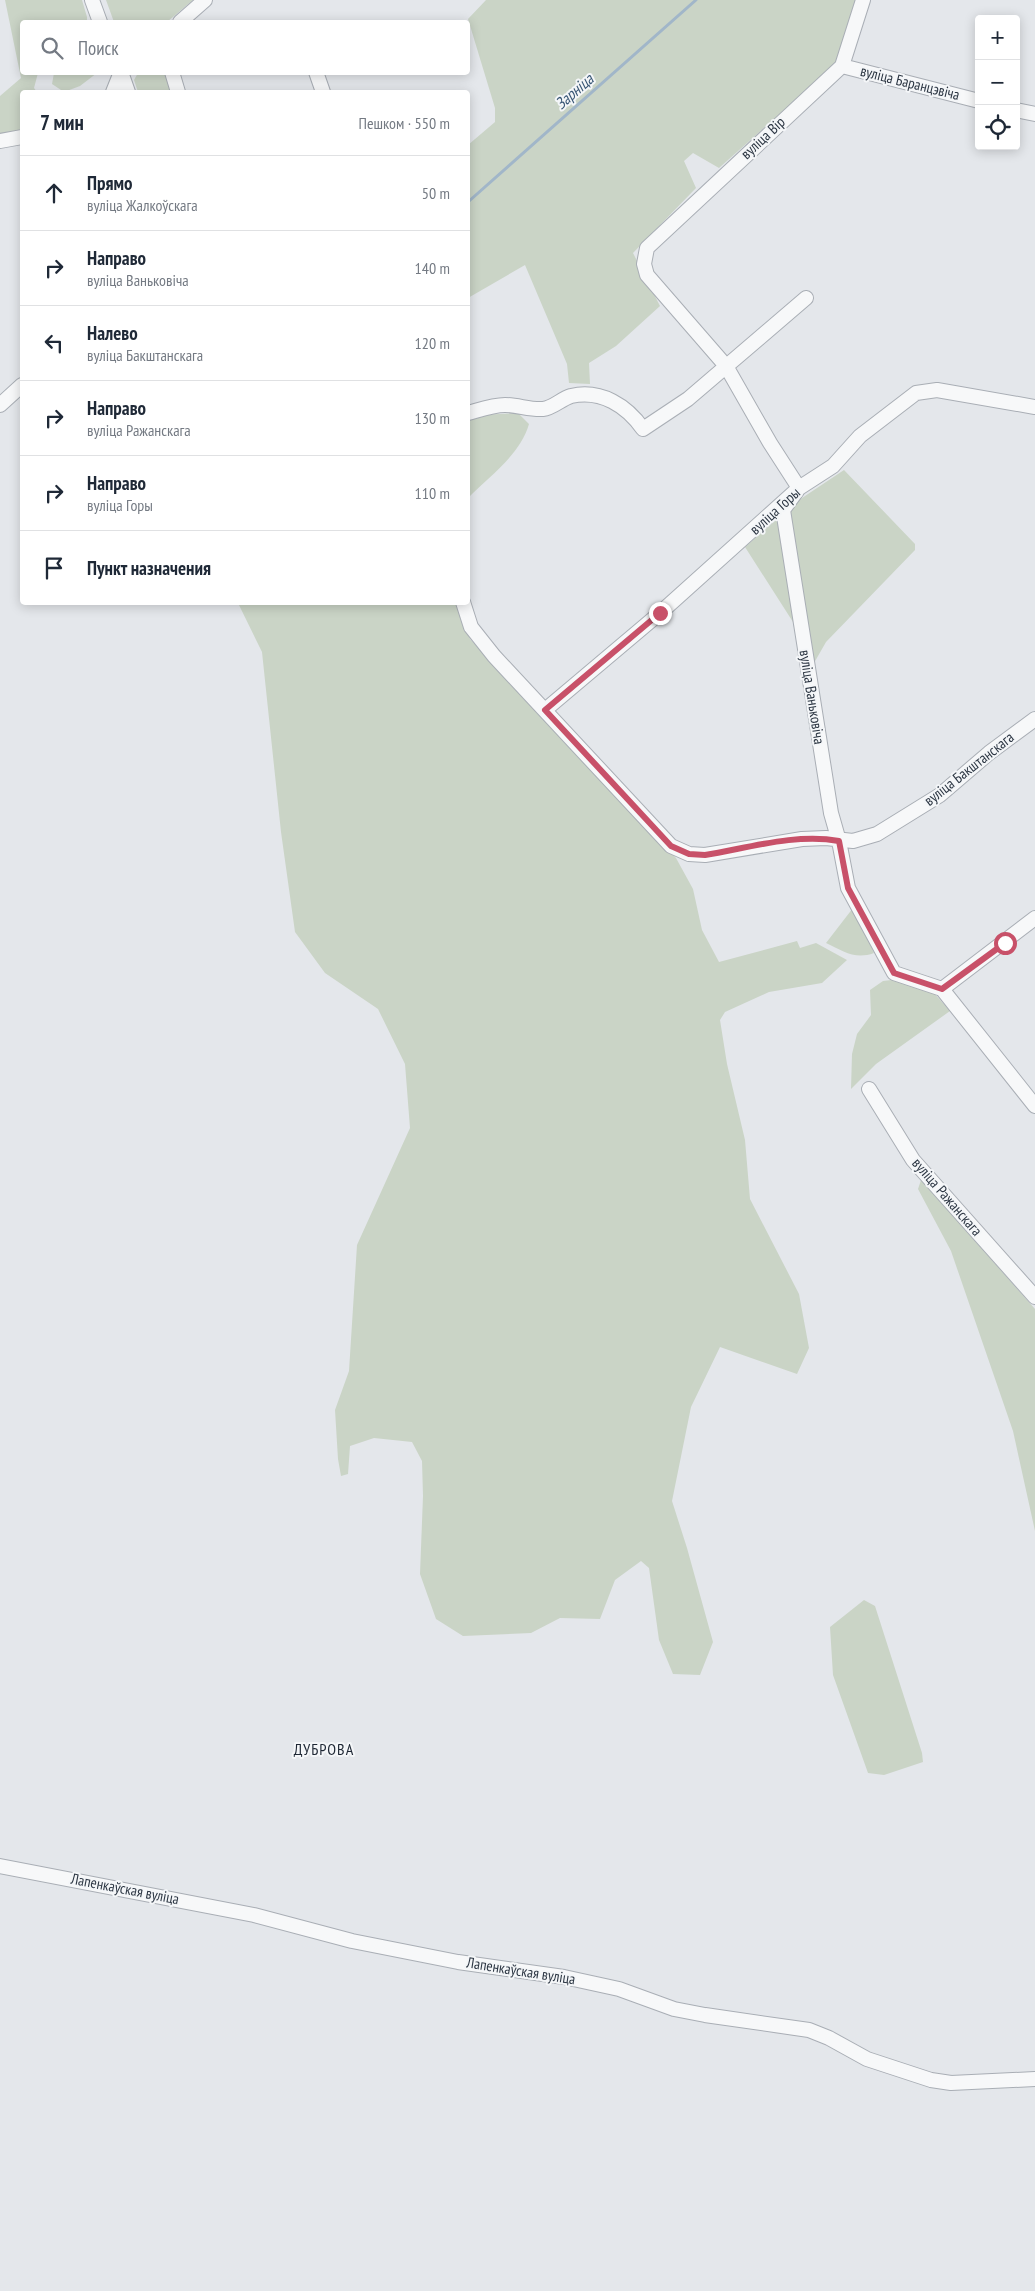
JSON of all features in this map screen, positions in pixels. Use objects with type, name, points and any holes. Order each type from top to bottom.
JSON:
[{"type":"street","points":[[92,0],[99,20]]},
{"type":"street","points":[[182,20],[204,0]]},
{"type":"street","name":"вуліца Вір","points":[[726,366],[648,275],[644,264],[647,248],[842,66],[863,0]]},
{"type":"street","name":"вуліца Баранцэвіча","points":[[842,66],[975,100]]},
{"type":"street","points":[[114,90],[120,75]]},
{"type":"street","points":[[122,75],[127,90]]},
{"type":"street","points":[[173,75],[177,90]]},
{"type":"street","points":[[317,75],[322,90]]},
{"type":"street","points":[[1020,111],[1035,114]]},
{"type":"street","points":[[0,141],[20,137]]},
{"type":"street","points":[[470,413],[506,405],[527,410],[546,409],[570,396],[586,395],[609,399],[633,415],[643,429],[688,399],[806,298]]},
{"type":"street","points":[[726,366],[770,443],[799,488]]},
{"type":"street","points":[[0,405],[20,387]]},
{"type":"street","name":"вуліца Горы","points":[[545,710],[660,613],[799,488],[833,466],[860,436],[916,393],[937,390],[1035,407]]},
{"type":"street","name":"вуліца Ваньковіча","points":[[799,488],[783,510],[829,804],[839,841],[848,888],[894,973],[942,989]]},
{"type":"street","points":[[464,605],[471,627],[494,656],[545,710]]},
{"type":"street","name":"вуліца Бакштанскага","points":[[545,710],[671,846],[689,854],[705,855],[802,839],[826,838],[839,841],[853,841],[877,834],[940,795],[990,753],[1035,719]]},
{"type":"street","points":[[1035,918],[942,989],[1035,1106]]},
{"type":"street","name":"вуліца Ражанскага","points":[[869,1089],[913,1160],[1035,1297]]},
{"type":"street","name":"Лапенкаўская вуліца","points":[[0,1866],[254,1915],[352,1941],[429,1956],[582,1981],[619,1989],[674,2009],[809,2030],[829,2038],[867,2059],[907,2074],[931,2080],[959,2082],[1035,2079]]},
{"type":"green space","points":[[5,0],[82,0],[87,20],[20,20],[20,73]]},
{"type":"green space","points":[[106,0],[193,0],[169,20],[113,20]]},
{"type":"green space","points":[[486,0],[856,0],[836,64],[719,168],[693,153],[684,161],[696,188],[633,253],[660,306],[616,346],[589,363],[590,384],[569,383],[567,364],[525,265],[470,297],[470,143],[495,122],[495,108],[470,26],[470,20],[468,19]]},
{"type":"green space","points":[[20,75],[37,75],[34,88],[36,90],[20,90],[20,130],[0,135],[0,96],[21,78]]},
{"type":"green space","points":[[54,75],[94,75],[80,86],[69,90],[61,90],[52,84]]},
{"type":"green space","points":[[137,75],[167,75],[170,90],[137,90],[134,80]]},
{"type":"green space","points":[[518,413],[529,424],[519,446],[512,455],[470,496],[470,418],[479,415]]},
{"type":"green space","points":[[844,470],[915,544],[915,550],[826,642],[814,663],[790,519],[790,506]]},
{"type":"green space","points":[[776,520],[780,522],[800,660],[793,622],[745,547]]},
{"type":"green space","points":[[239,605],[457,605],[470,639],[676,858],[693,889],[702,930],[719,962],[797,941],[800,948],[816,943],[847,960],[822,983],[769,992],[725,1012],[720,1020],[727,1064],[745,1140],[750,1199],[799,1294],[809,1348],[797,1374],[720,1347],[691,1407],[672,1501],[713,1642],[700,1675],[673,1674],[659,1640],[649,1568],[641,1561],[615,1580],[600,1619],[560,1618],[531,1633],[463,1636],[436,1619],[420,1574],[423,1496],[422,1461],[412,1442],[374,1438],[350,1446],[348,1474],[341,1476],[335,1410],[349,1371],[357,1245],[410,1128],[405,1064],[378,1009],[325,973],[295,932],[281,832],[262,652]]},
{"type":"green space","points":[[853,908],[874,953],[861,956],[855,955],[826,943]]},
{"type":"green space","points":[[900,979],[933,992],[950,1011],[876,1064],[851,1089],[852,1054],[857,1034],[871,1015],[870,990],[883,981]]},
{"type":"green space","points":[[921,1180],[1035,1309],[1035,1531],[1013,1431],[951,1251],[918,1189]]},
{"type":"green space","points":[[864,1600],[875,1606],[922,1753],[923,1762],[884,1775],[868,1773],[833,1675],[830,1627]]},
{"type":"waterway","name":"Зарніца","points":[[470,200],[696,0]]},
{"type":"district","name":"ДУБРОВА","points":[[324,1749]]},
{"type":"route","points":[[660,613],[545,710],[671,846],[689,854],[705,855],[802,839],[826,838],[839,841],[848,888],[894,973],[942,989],[1005,943]]}]
